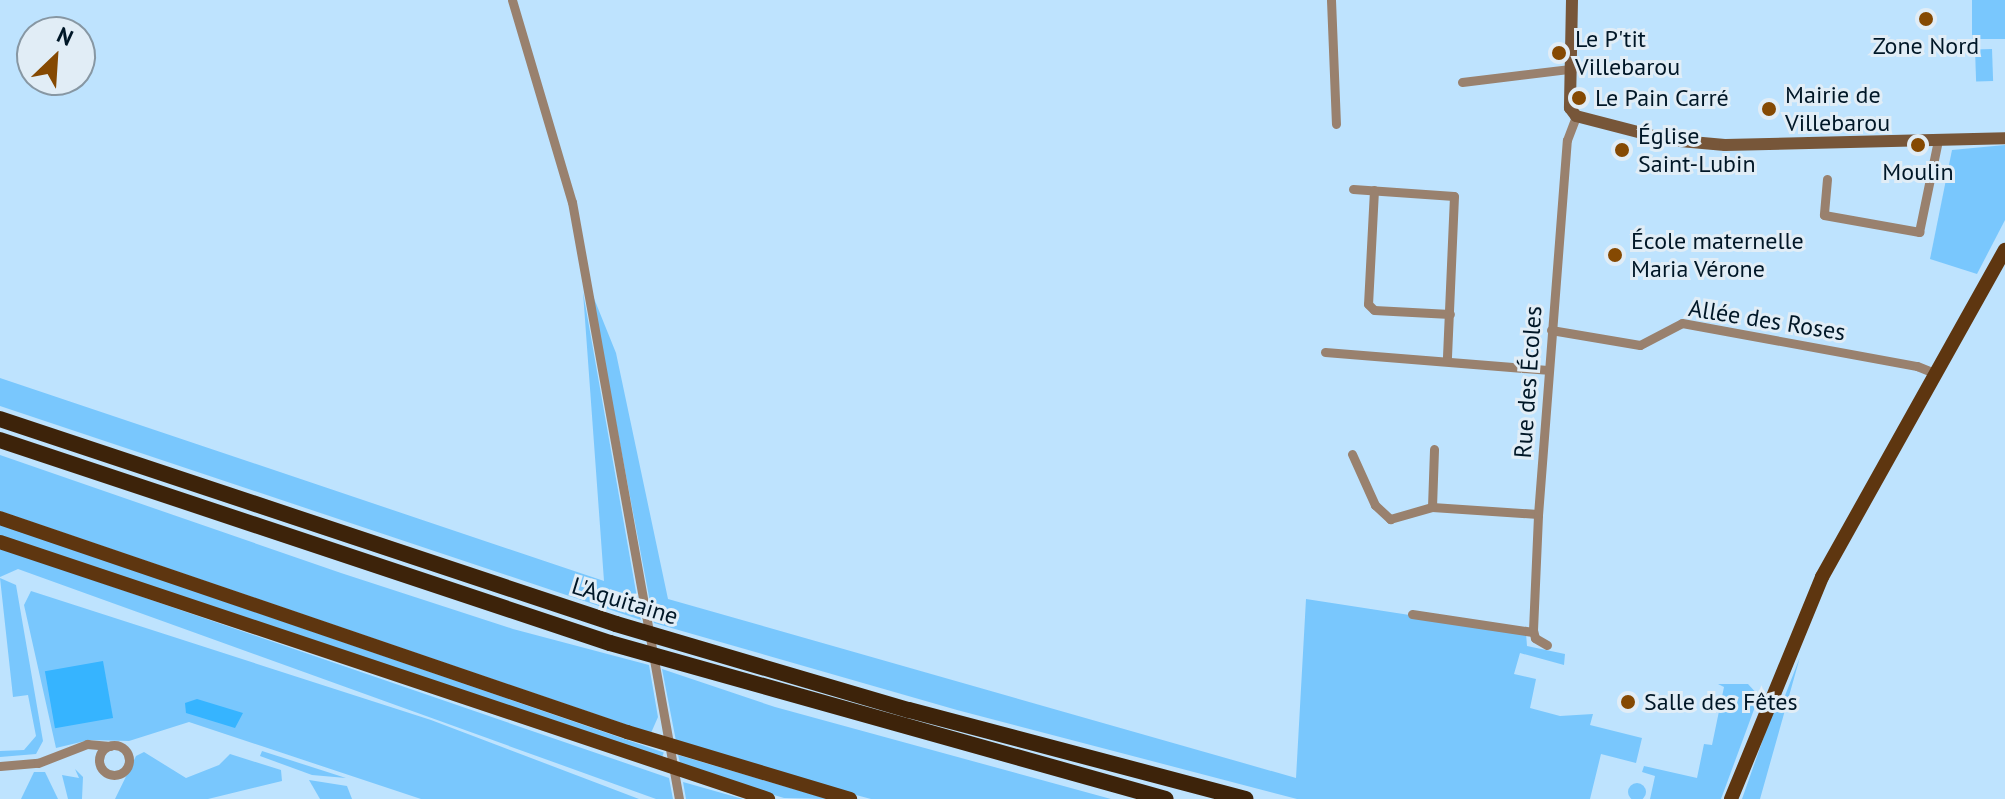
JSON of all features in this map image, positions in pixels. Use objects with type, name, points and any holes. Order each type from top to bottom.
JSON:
[{"type":"highway","name":"L'Aquitaine","points":[[0,419],[601,620],[909,710],[1245,799]]},
{"type":"highway","name":"L'Aquitaine","points":[[0,440],[552,625],[1166,799]]},
{"type":"main road","points":[[1731,799],[1809,604],[1934,373],[2005,250]]},
{"type":"main road","points":[[0,518],[627,732],[850,799]]},
{"type":"main road","points":[[0,542],[768,799]]},
{"type":"street","points":[[512,0],[572,202],[679,797]]},
{"type":"street","points":[[1331,0],[1336,124]]},
{"type":"street","points":[[1572,0],[1570,108],[1576,116],[1686,143],[2004,137]]},
{"type":"street","points":[[1462,82],[1570,69]]},
{"type":"street","name":"Rue des Écoles","points":[[1533,632],[1547,370],[1567,140],[1576,116]]},
{"type":"street","points":[[1827,179],[1824,215],[1919,232],[1938,140]]},
{"type":"street","points":[[1353,189],[1454,196],[1447,359]]},
{"type":"street","points":[[1374,190],[1370,307],[1450,314]]},
{"type":"street","name":"Allée des Roses","points":[[1551,330],[1640,345],[1682,323],[1917,366],[1934,373]]},
{"type":"street","points":[[1325,352],[1447,359],[1547,370]]},
{"type":"street","points":[[1432,507],[1434,449]]},
{"type":"street","points":[[1352,454],[1385,517],[1404,519],[1432,507],[1538,514]]},
{"type":"street","points":[[1412,614],[1533,632],[1547,645]]},
{"type":"street","points":[[100,756],[110,746]]},
{"type":"street","points":[[0,766],[38,763],[80,747],[110,746],[127,752],[126,769],[109,774],[100,756],[80,747]]},
{"type":"shaded area","points":[[1972,0],[2005,0],[2005,39],[1972,39]]},
{"type":"shaded area","points":[[1992,49],[1993,81],[1976,82],[1975,50]]},
{"type":"shaded area","points":[[2005,145],[2005,220],[1977,274],[1930,259],[1952,150]]},
{"type":"shaded area","points":[[591,291],[616,353],[668,599],[1296,778],[1306,599],[1526,633],[1527,646],[1565,654],[1564,665],[1520,653],[1514,674],[1536,679],[1530,708],[1560,716],[1593,714],[1590,725],[1642,738],[1636,763],[1601,754],[1590,799],[1297,799],[957,710],[654,623]]},
{"type":"shaded area","points":[[583,292],[641,620],[0,406],[0,378],[604,581]]},
{"type":"shaded area","points":[[0,455],[513,629],[649,665],[658,717],[651,733],[0,511]]},
{"type":"shaded area","points":[[0,524],[664,753],[660,764],[0,537]]},
{"type":"shaded area","points":[[0,548],[669,778],[673,799],[656,799],[18,569],[0,577]]},
{"type":"shaded area","points":[[0,578],[16,585],[43,741],[36,754],[0,757],[0,751],[24,750],[36,736],[28,695],[13,697]]},
{"type":"shaded area","points":[[31,591],[431,720],[639,799],[421,799],[189,722],[129,741],[89,740],[56,748],[24,605]]},
{"type":"shaded area","points":[[1800,657],[1760,799],[1742,799],[1774,708],[1781,706]]},
{"type":"shaded area","points":[[103,661],[113,718],[55,728],[45,671]]},
{"type":"shaded area","points":[[662,669],[775,707],[1111,799],[871,799],[811,783],[676,741]]},
{"type":"shaded area","points":[[1718,684],[1748,684],[1759,696],[1721,799],[1650,799],[1655,776],[1642,772],[1644,766],[1697,778],[1704,744],[1712,745],[1724,687]]},
{"type":"shaded area","points":[[197,699],[243,713],[235,728],[186,713],[185,703]]},
{"type":"shaded area","points":[[262,751],[346,778],[312,775],[260,756]]},
{"type":"shaded area","points":[[144,752],[186,778],[219,765],[230,754],[281,770],[282,781],[208,799],[115,799],[136,756]]},
{"type":"shaded area","points":[[678,755],[828,799],[784,798],[681,767]]},
{"type":"shaded area","points":[[75,769],[83,777],[82,799],[68,799],[62,775],[79,778]]},
{"type":"shaded area","points":[[34,772],[45,772],[58,799],[21,799]]},
{"type":"shaded area","points":[[309,780],[347,786],[352,799],[320,799]]},
{"type":"shaded area","points":[[683,782],[743,799],[686,799]]},
{"type":"shaded area","points":[[1637,783],[1646,792],[1637,801],[1628,792]]},
{"type":"place","name":"Zone Nord","points":[[1926,19]]},
{"type":"place","name":"Le P'tit Villebarou","points":[[1559,53]]},
{"type":"place","name":"Le Pain Carré","points":[[1579,98]]},
{"type":"place","name":"Mairie de Villebarou","points":[[1769,109]]},
{"type":"place","name":"Moulin","points":[[1918,145]]},
{"type":"place","name":"Église Saint-Lubin","points":[[1622,150]]},
{"type":"place","name":"École maternelle Maria Vérone","points":[[1615,255]]},
{"type":"place","name":"Salle des Fêtes","points":[[1628,702]]}]
